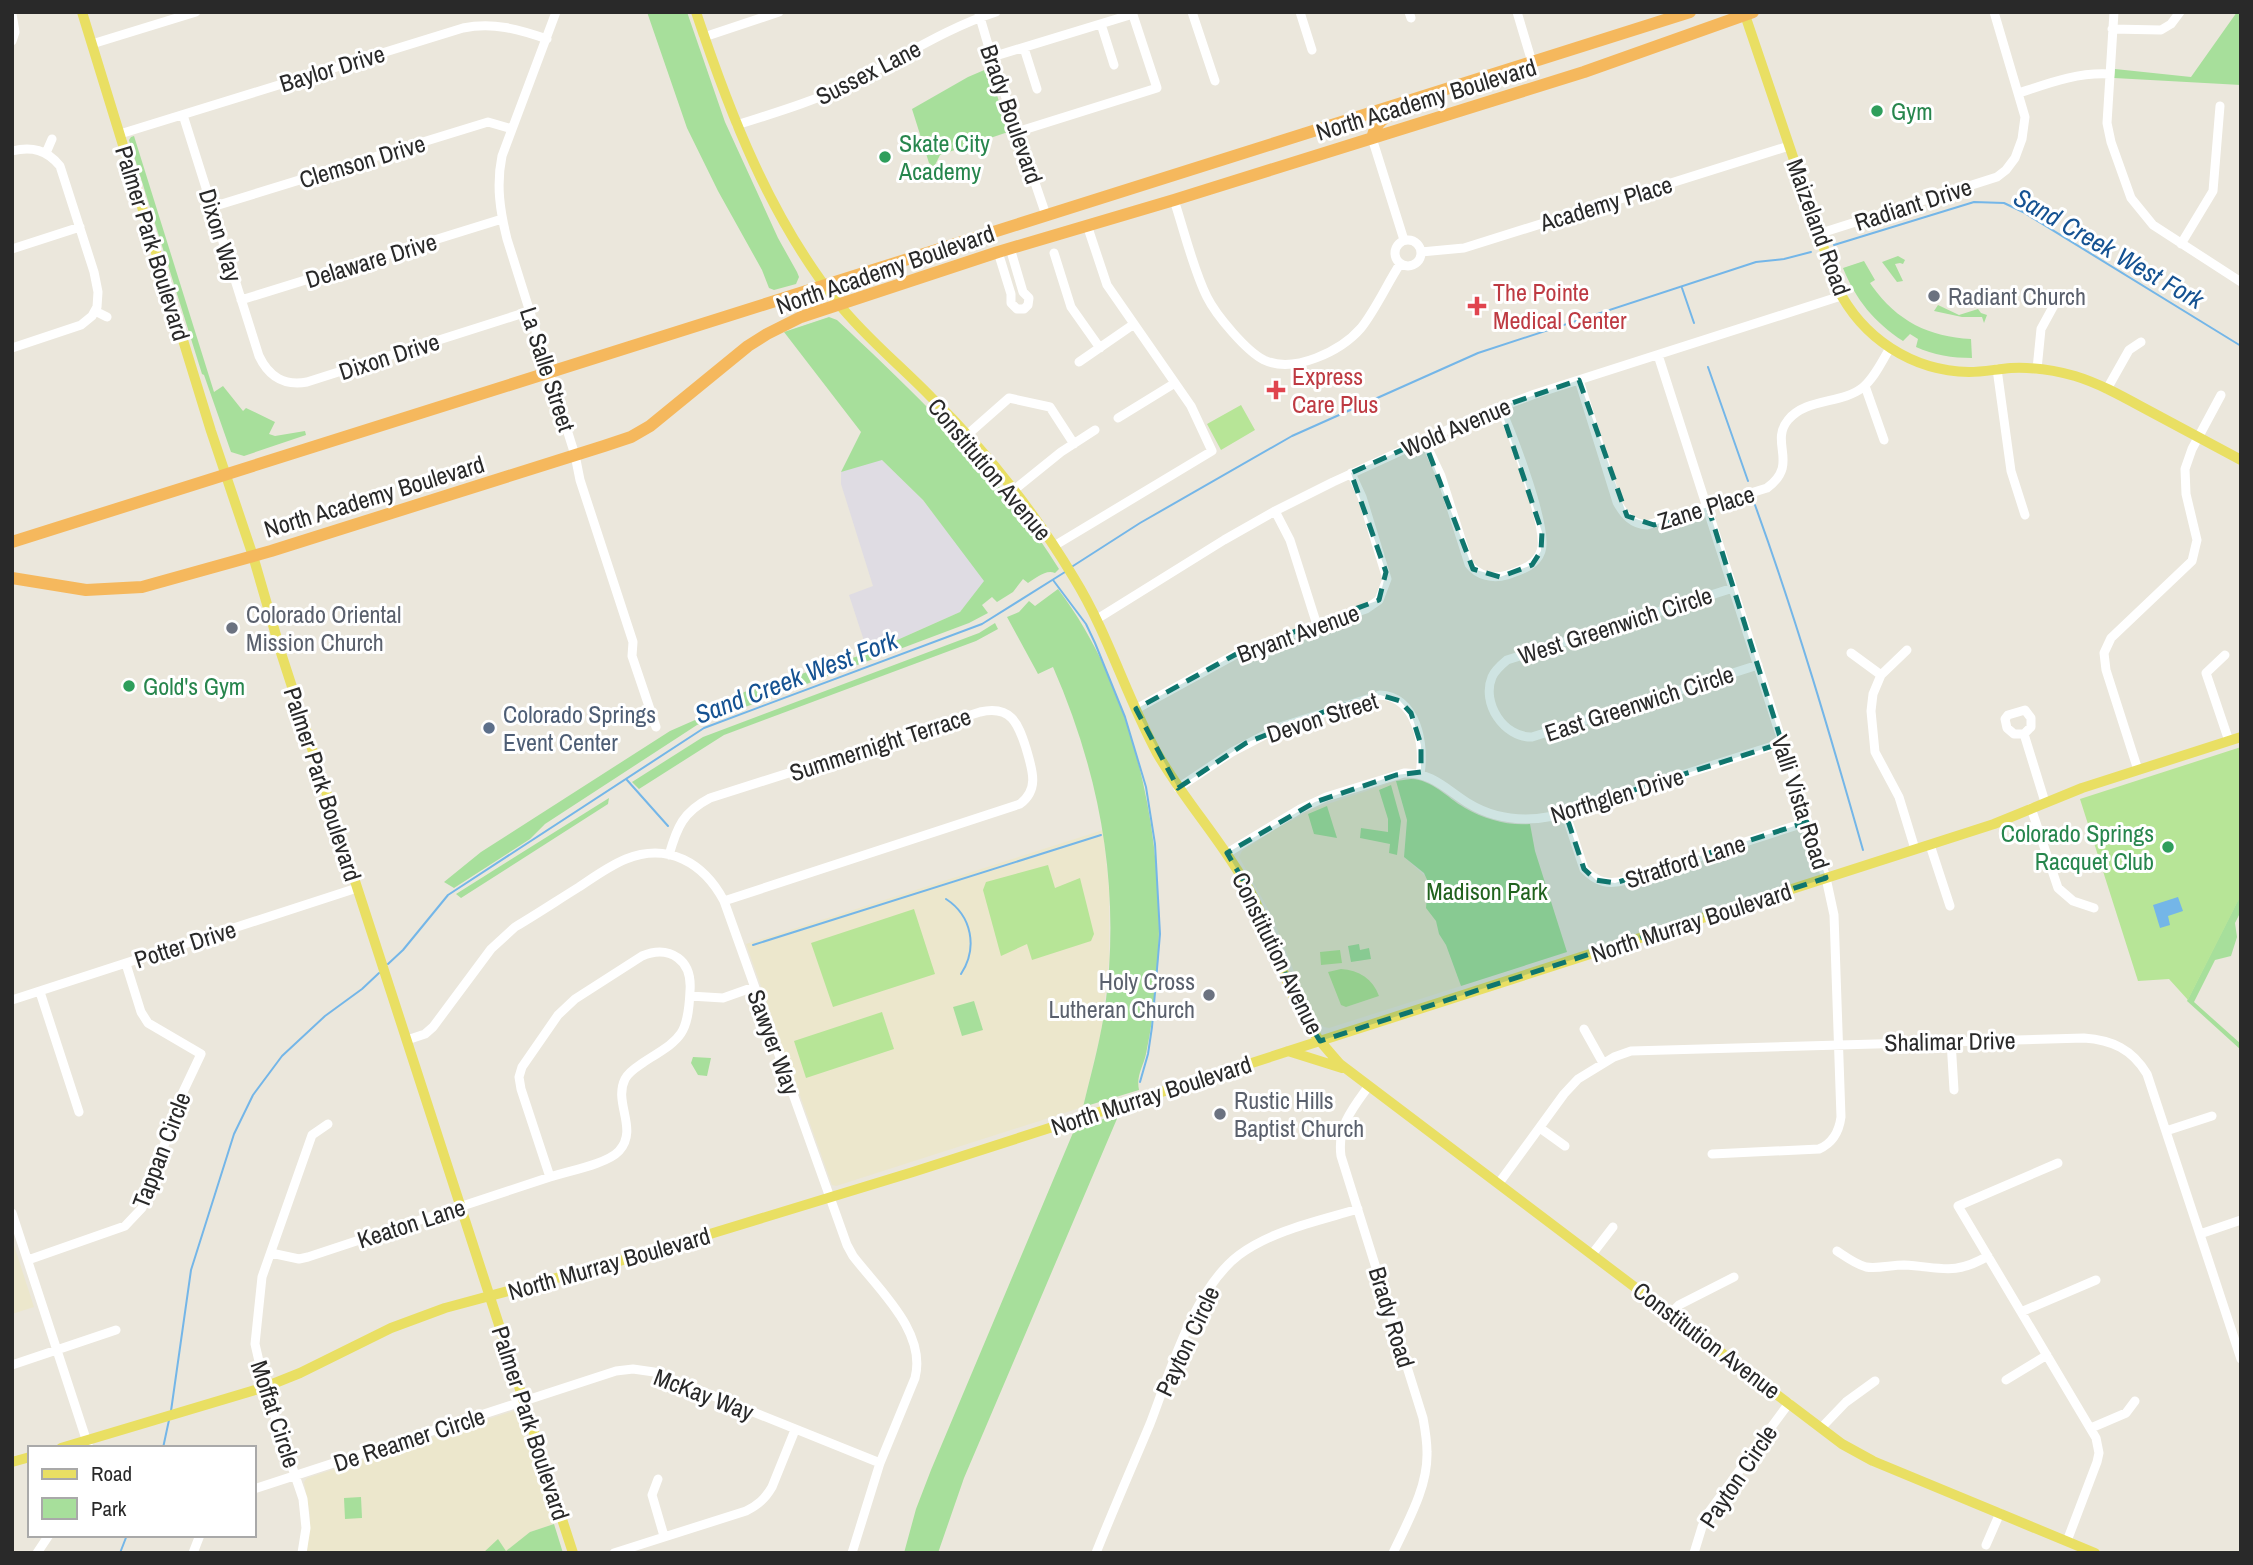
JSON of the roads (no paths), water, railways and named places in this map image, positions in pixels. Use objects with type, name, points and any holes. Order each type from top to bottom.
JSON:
[{"type":"highway","name":"North Academy Boulevard","points":[[12,542],[1690,12]]},
{"type":"highway","name":"North Academy Boulevard","points":[[12,578],[72,589],[116,590],[159,583],[631,437],[649,426],[748,346],[801,317],[1004,250],[1584,72],[1747,13]]},
{"type":"highway","points":[[1372,138],[1381,120],[1389,115],[1451,96],[1462,84]]},
{"type":"main road","name":"Palmer Park Boulevard","points":[[82,12],[286,668],[573,1553]]},
{"type":"main road","name":"Constitution Avenue","points":[[696,12],[737,125],[790,233],[838,303],[864,333],[967,435],[1014,490],[1057,550],[1097,619],[1148,736],[1178,788],[1227,853],[1259,907],[1297,1003],[1320,1041],[1346,1069],[1368,1087],[1593,1253],[1842,1444],[1874,1461],[2095,1553]]},
{"type":"main road","name":"Maizeland Road","points":[[1747,13],[1818,234],[1841,296],[1866,328],[1889,348],[1913,360],[1941,369],[1970,372],[2036,369],[2074,375],[2107,389],[2241,460]]},
{"type":"main road","name":"North Murray Boulevard","points":[[88,1444],[265,1387],[300,1373],[391,1328],[445,1308],[638,1256],[1320,1041],[1994,824],[2082,788],[2241,737]]},
{"type":"main road","points":[[1288,1051],[1346,1069]]},
{"type":"street","points":[[92,44],[196,12]]},
{"type":"street","name":"La Salle Street","points":[[556,12],[502,156],[499,177],[502,219],[575,455],[576,467],[632,642],[632,656],[656,727]]},
{"type":"street","points":[[704,37],[779,12]]},
{"type":"street","name":"Sussex Lane","points":[[737,125],[832,92],[948,30],[980,15],[996,12]]},
{"type":"street","points":[[1192,12],[1215,81]]},
{"type":"street","points":[[1300,12],[1312,50]]},
{"type":"street","points":[[1517,12],[1532,62]]},
{"type":"street","name":"Radiant Drive","points":[[1818,234],[2002,174],[2015,158],[2025,125],[2025,111],[1994,12]]},
{"type":"street","points":[[2114,12],[2107,111],[2109,135],[2128,191],[2146,220],[2241,282]]},
{"type":"street","points":[[2112,29],[2161,30],[2171,24],[2180,12]]},
{"type":"street","points":[[992,57],[1132,13],[1157,88],[1017,132]]},
{"type":"street","points":[[12,14],[15,32],[12,41]]},
{"type":"street","name":"Brady Boulevard","points":[[980,15],[1046,215]]},
{"type":"street","points":[[1101,24],[1114,65]]},
{"type":"street","name":"Baylor Drive","points":[[120,134],[463,28],[495,26],[517,29],[547,39]]},
{"type":"street","points":[[1024,48],[1037,89]]},
{"type":"street","points":[[2019,93],[2076,75],[2110,74]]},
{"type":"street","points":[[2181,244],[2213,191],[2220,106]]},
{"type":"street","name":"Dixon Way","points":[[183,115],[259,356]]},
{"type":"street","name":"Clemson Drive","points":[[212,207],[488,122],[512,129]]},
{"type":"street","points":[[1372,138],[1404,240]]},
{"type":"street","points":[[46,153],[52,139]]},
{"type":"street","name":"Academy Place","points":[[1421,252],[1464,248],[1789,146]]},
{"type":"street","points":[[12,151],[30,148],[46,153],[64,173],[97,283],[98,301],[95,311],[87,320],[73,328],[12,348]]},
{"type":"street","points":[[1174,200],[1207,298],[1247,349],[1266,361],[1285,364],[1313,360],[1343,345],[1362,327],[1400,264]]},
{"type":"street","name":"Delaware Drive","points":[[241,300],[502,219]]},
{"type":"street","points":[[1057,550],[1212,450],[1191,406],[1107,285],[1087,225]]},
{"type":"street","points":[[12,249],[80,227]]},
{"type":"street","points":[[1404,240],[1418,243],[1421,252],[1421,257],[1410,266],[1400,264],[1395,256],[1395,250],[1404,240]]},
{"type":"street","points":[[1004,250],[1023,292],[1029,298],[1024,309],[1017,309],[1011,303],[1012,294],[1004,250]]},
{"type":"street","points":[[1054,253],[1071,307],[1100,348]]},
{"type":"street","name":"Wold Avenue","points":[[1097,619],[1275,511],[1500,407],[1841,296]]},
{"type":"street","points":[[2036,369],[2041,329],[2059,296]]},
{"type":"street","points":[[95,311],[107,317]]},
{"type":"street","name":"Dixon Drive","points":[[259,356],[274,376],[296,384],[530,311]]},
{"type":"street","points":[[1079,362],[1134,324]]},
{"type":"street","points":[[2107,389],[2129,350],[2141,342]]},
{"type":"street","points":[[1884,440],[1865,386],[1889,348]]},
{"type":"street","name":"Valli Vista Road","points":[[1658,355],[1826,878],[1834,915],[1841,1117],[1838,1132],[1830,1143],[1819,1149],[1712,1154]]},
{"type":"street","points":[[1997,369],[2011,471],[2025,515]]},
{"type":"street","name":"Zane Place","points":[[1579,380],[1617,502],[1634,522],[1647,525],[1759,491],[1774,483],[1784,464],[1782,430],[1791,416],[1805,408],[1852,394],[1865,386]]},
{"type":"street","points":[[1118,418],[1175,383]]},
{"type":"street","points":[[2138,770],[2106,670],[2104,653],[2111,638],[2187,568],[2194,555],[2196,532],[2186,494],[2185,469],[2198,437],[2221,395]]},
{"type":"street","points":[[967,435],[1009,398],[1050,407],[1074,444]]},
{"type":"street","points":[[1424,440],[1441,476],[1469,564],[1479,573],[1493,577],[1524,570],[1537,559],[1543,541],[1542,531],[1511,432],[1500,407]]},
{"type":"street","points":[[1014,490],[1064,456],[1074,444],[1095,430]]},
{"type":"street","name":"Bryant Avenue","points":[[1136,709],[1240,652],[1373,605],[1379,600],[1385,587],[1386,572],[1362,498],[1351,474]]},
{"type":"street","points":[[1275,511],[1290,540],[1317,625]]},
{"type":"street","points":[[2194,555],[2205,559]]},
{"type":"street","name":"West Greenwich Circle","points":[[1493,706],[1490,684],[1495,671],[1507,660],[1733,588]]},
{"type":"street","points":[[1907,650],[1881,676],[1871,701],[1874,745],[1881,765],[1899,797],[1915,849]]},
{"type":"street","points":[[1851,653],[1881,676]]},
{"type":"street","points":[[2225,655],[2206,673],[2229,741]]},
{"type":"street","name":"East Greenwich Circle","points":[[1493,706],[1500,721],[1510,732],[1532,737],[1758,665]]},
{"type":"street","name":"Devon Street","points":[[1178,788],[1239,748],[1280,727],[1381,695],[1400,701],[1411,713],[1421,745],[1420,774]]},
{"type":"street","name":"Summernight Terrace","points":[[669,855],[682,821],[691,810],[710,798],[980,712],[992,710],[1005,713],[1019,728],[1034,780],[1028,797],[1020,804],[724,901]]},
{"type":"street","points":[[2024,734],[2045,802]]},
{"type":"street","name":"Northglen Drive","points":[[1420,774],[1434,779],[1469,804],[1493,814],[1527,820],[1565,812],[1783,743]]},
{"type":"street","points":[[1227,853],[1287,815],[1315,802],[1396,775],[1420,774]]},
{"type":"street","points":[[2031,808],[2059,888],[2073,901],[2094,908]]},
{"type":"street","name":"Stratford Lane","points":[[1565,812],[1584,869],[1603,883],[1627,880],[1807,822]]},
{"type":"street","points":[[1930,845],[1950,906]]},
{"type":"street","name":"Sawyer Way","points":[[407,1040],[425,1034],[433,1027],[491,949],[515,927],[613,865],[627,858],[653,854],[669,855],[685,860],[707,875],[724,901],[829,1197],[853,1256],[908,1327],[918,1356],[915,1378],[880,1464],[852,1553]]},
{"type":"street","name":"Potter Drive","points":[[12,1000],[357,888]]},
{"type":"street","name":"Keaton Lane","points":[[271,1252],[299,1259],[308,1257],[610,1158],[619,1151],[627,1135],[622,1106],[622,1083],[626,1075],[681,1036],[685,1026],[690,996],[689,975],[684,964],[668,953],[655,952],[642,956],[575,999],[558,1016],[526,1060],[519,1077],[521,1090],[550,1177]]},
{"type":"street","name":"Tappan Circle","points":[[27,1260],[117,1230],[132,1221],[142,1209],[183,1092],[201,1054],[148,1023],[141,1012],[126,964]]},
{"type":"street","points":[[690,996],[723,998],[754,987]]},
{"type":"street","points":[[40,992],[79,1112]]},
{"type":"street","points":[[1584,1029],[1603,1063]]},
{"type":"street","name":"Shalimar Drive","points":[[1499,1183],[1578,1079],[1623,1054],[1642,1050],[1951,1041],[2084,1038],[2111,1042],[2134,1056],[2147,1073],[2241,1359]]},
{"type":"street","points":[[1951,1041],[1954,1090]]},
{"type":"street","name":"Brady Road","points":[[1368,1087],[1348,1115],[1340,1136],[1341,1156],[1423,1418],[1427,1450],[1418,1498],[1393,1553]]},
{"type":"street","points":[[2166,1131],[2212,1116]]},
{"type":"street","name":"Moffat Circle","points":[[302,1553],[306,1528],[305,1513],[296,1475],[265,1387],[255,1344],[261,1277],[312,1135],[328,1124]]},
{"type":"street","points":[[1540,1128],[1565,1146]]},
{"type":"street","points":[[2058,1163],[1958,1206],[2091,1428],[2098,1445],[2097,1462],[2067,1541]]},
{"type":"street","name":"Payton Circle","points":[[1096,1553],[1185,1338],[1212,1282],[1237,1256],[1270,1237],[1358,1209]]},
{"type":"street","points":[[12,1213],[88,1444]]},
{"type":"street","points":[[2200,1234],[2241,1220]]},
{"type":"street","points":[[1593,1253],[1613,1227]]},
{"type":"street","points":[[1837,1251],[1858,1264],[1876,1268],[1904,1265],[1958,1269],[1971,1266],[1988,1256]]},
{"type":"street","points":[[1671,1313],[1679,1305],[1734,1277]]},
{"type":"street","points":[[2021,1312],[2096,1280]]},
{"type":"street","points":[[12,1365],[116,1330]]},
{"type":"street","points":[[2007,1380],[2047,1355]]},
{"type":"street","name":"McKay Way","points":[[524,1401],[616,1371],[644,1370],[880,1464]]},
{"type":"street","points":[[1822,1427],[1846,1402],[1875,1381]]},
{"type":"street","name":"De Reamer Circle","points":[[256,1488],[524,1401]]},
{"type":"street","points":[[2091,1428],[2126,1413],[2134,1401]]},
{"type":"street","name":"Payton Circle","points":[[1694,1553],[1709,1512],[1789,1403]]},
{"type":"street","points":[[614,1553],[746,1511],[762,1501],[772,1487],[795,1430]]},
{"type":"street","points":[[658,1479],[652,1495],[664,1536]]},
{"type":"street","points":[[1986,1545],[2000,1513]]},
{"type":"street","points":[[37,1553],[48,1537]]},
{"type":"water","points":[[2178,897],[2183,911],[2168,916],[2170,925],[2160,928],[2153,905]]},
{"type":"waterway","name":"Sand Creek West Fork","points":[[1834,245],[1974,202],[2004,203],[2023,212],[2241,346]]},
{"type":"waterway","name":"Sand Creek West Fork","points":[[1073,566],[1140,523],[1292,436],[1478,353],[1756,262],[1811,252]]},
{"type":"waterway","name":"Sand Creek West Fork","points":[[1682,288],[1694,323]]},
{"type":"waterway","name":"Sand Creek West Fork","points":[[1708,367],[1748,481]]},
{"type":"waterway","points":[[1755,505],[1812,676],[1863,850]]},
{"type":"waterway","name":"Sand Creek West Fork","points":[[388,964],[403,950],[448,895],[704,728],[982,624],[1065,572]]},
{"type":"waterway","points":[[1053,580],[1086,624],[1095,643],[1125,717],[1146,787],[1155,844],[1160,934],[1152,1027],[1140,1082]]},
{"type":"waterway","points":[[627,780],[668,826]]},
{"type":"waterway","points":[[753,945],[1101,835]]},
{"type":"waterway","points":[[946,899],[962,914],[970,933],[969,954],[961,974]]},
{"type":"waterway","name":"Sand Creek West Fork","points":[[171,1411],[191,1270],[234,1134],[253,1095],[282,1056],[325,1016],[379,973]]},
{"type":"waterway","name":"Sand Creek West Fork","points":[[163,1446],[169,1420]]},
{"type":"waterway","name":"Sand Creek West Fork","points":[[120,1553],[126,1537]]},
{"type":"place","name":"Gym","points":[[1877,111]]},
{"type":"place","name":"Skate City Academy","points":[[885,157]]},
{"type":"place","name":"Radiant Church","points":[[1934,296]]},
{"type":"place","name":"The Pointe Medical Center","points":[[1477,306]]},
{"type":"place","name":"Express Care Plus","points":[[1276,390]]},
{"type":"place","name":"Colorado Oriental Mission Church","points":[[232,628]]},
{"type":"place","name":"Gold's Gym","points":[[129,686]]},
{"type":"place","name":"Colorado Springs Event Center","points":[[489,728]]},
{"type":"place","name":"Colorado Springs Racquet Club","points":[[2168,847]]},
{"type":"place","name":"Holy Cross Lutheran Church","points":[[1209,995]]},
{"type":"place","name":"Rustic Hills Baptist Church","points":[[1220,1114]]},
{"type":"park label","name":"Madison Park","points":[[1487,891]]}]
